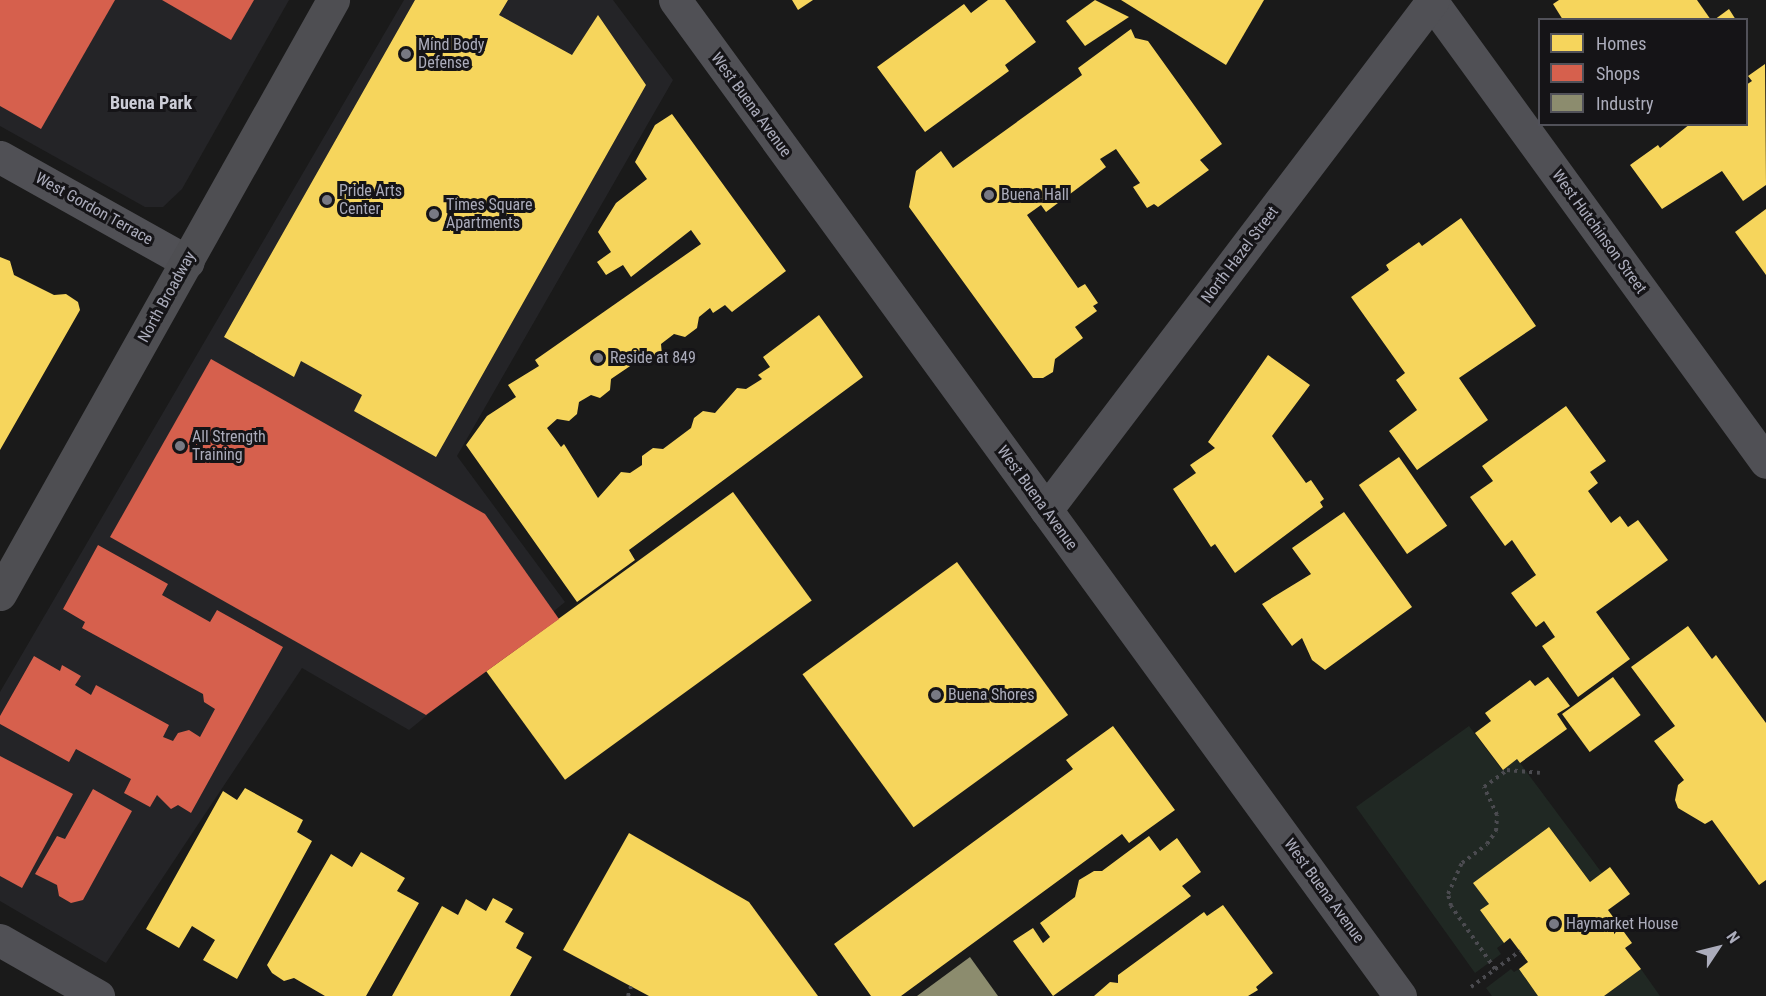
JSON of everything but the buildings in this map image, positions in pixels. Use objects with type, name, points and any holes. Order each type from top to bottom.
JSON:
[{"type":"main road","name":"North Broadway","points":[[0,594],[333,0]]},
{"type":"street","name":"West Buena Avenue","points":[[675,0],[1400,996]]},
{"type":"street","name":"North Hazel Street","points":[[1046,510],[1432,1]]},
{"type":"street","name":"West Hutchinson Street","points":[[1432,1],[1766,462]]},
{"type":"street","name":"West Gordon Terrace","points":[[0,157],[188,262]]},
{"type":"street","points":[[0,940],[98,996]]},
{"type":"path","points":[[1496,969],[1451,906],[1449,894],[1462,863],[1487,844],[1496,831],[1497,815],[1484,787],[1507,770],[1540,773]]},
{"type":"path","points":[[1471,987],[1520,951]]},
{"type":"path","points":[[628,996],[631,987]]},
{"type":"shaded area","points":[[0,0],[289,0],[182,189],[163,207],[145,207],[0,126]]},
{"type":"shaded area","points":[[404,0],[613,0],[673,80],[457,456],[565,602],[409,730],[302,668],[106,963],[0,901],[0,692]]},
{"type":"shaded area","points":[[1469,726],[1502,770],[1517,759],[1602,873],[1590,882],[1549,827],[1474,883],[1489,904],[1480,910],[1504,943],[1497,948],[1501,954],[1475,973],[1356,807]]},
{"type":"shaded area","points":[[1511,969],[1514,972],[1519,969],[1538,996],[1492,996],[1486,988]]},
{"type":"shaded area","points":[[1641,969],[1660,996],[1604,996]]},
{"type":"place","name":"Mind Body Defense","points":[[406,54]]},
{"type":"place","name":"Buena Hall","points":[[989,195]]},
{"type":"place","name":"Pride Arts Center","points":[[327,200]]},
{"type":"place","name":"Times Square Apartments","points":[[434,214]]},
{"type":"place","name":"Reside at 849","points":[[598,358]]},
{"type":"place","name":"All Strength Training","points":[[180,446]]},
{"type":"place","name":"Buena Shores","points":[[936,695]]},
{"type":"place","name":"Haymarket House","points":[[1554,924]]},
{"type":"district","name":"Buena Park","points":[[151,103]]}]
